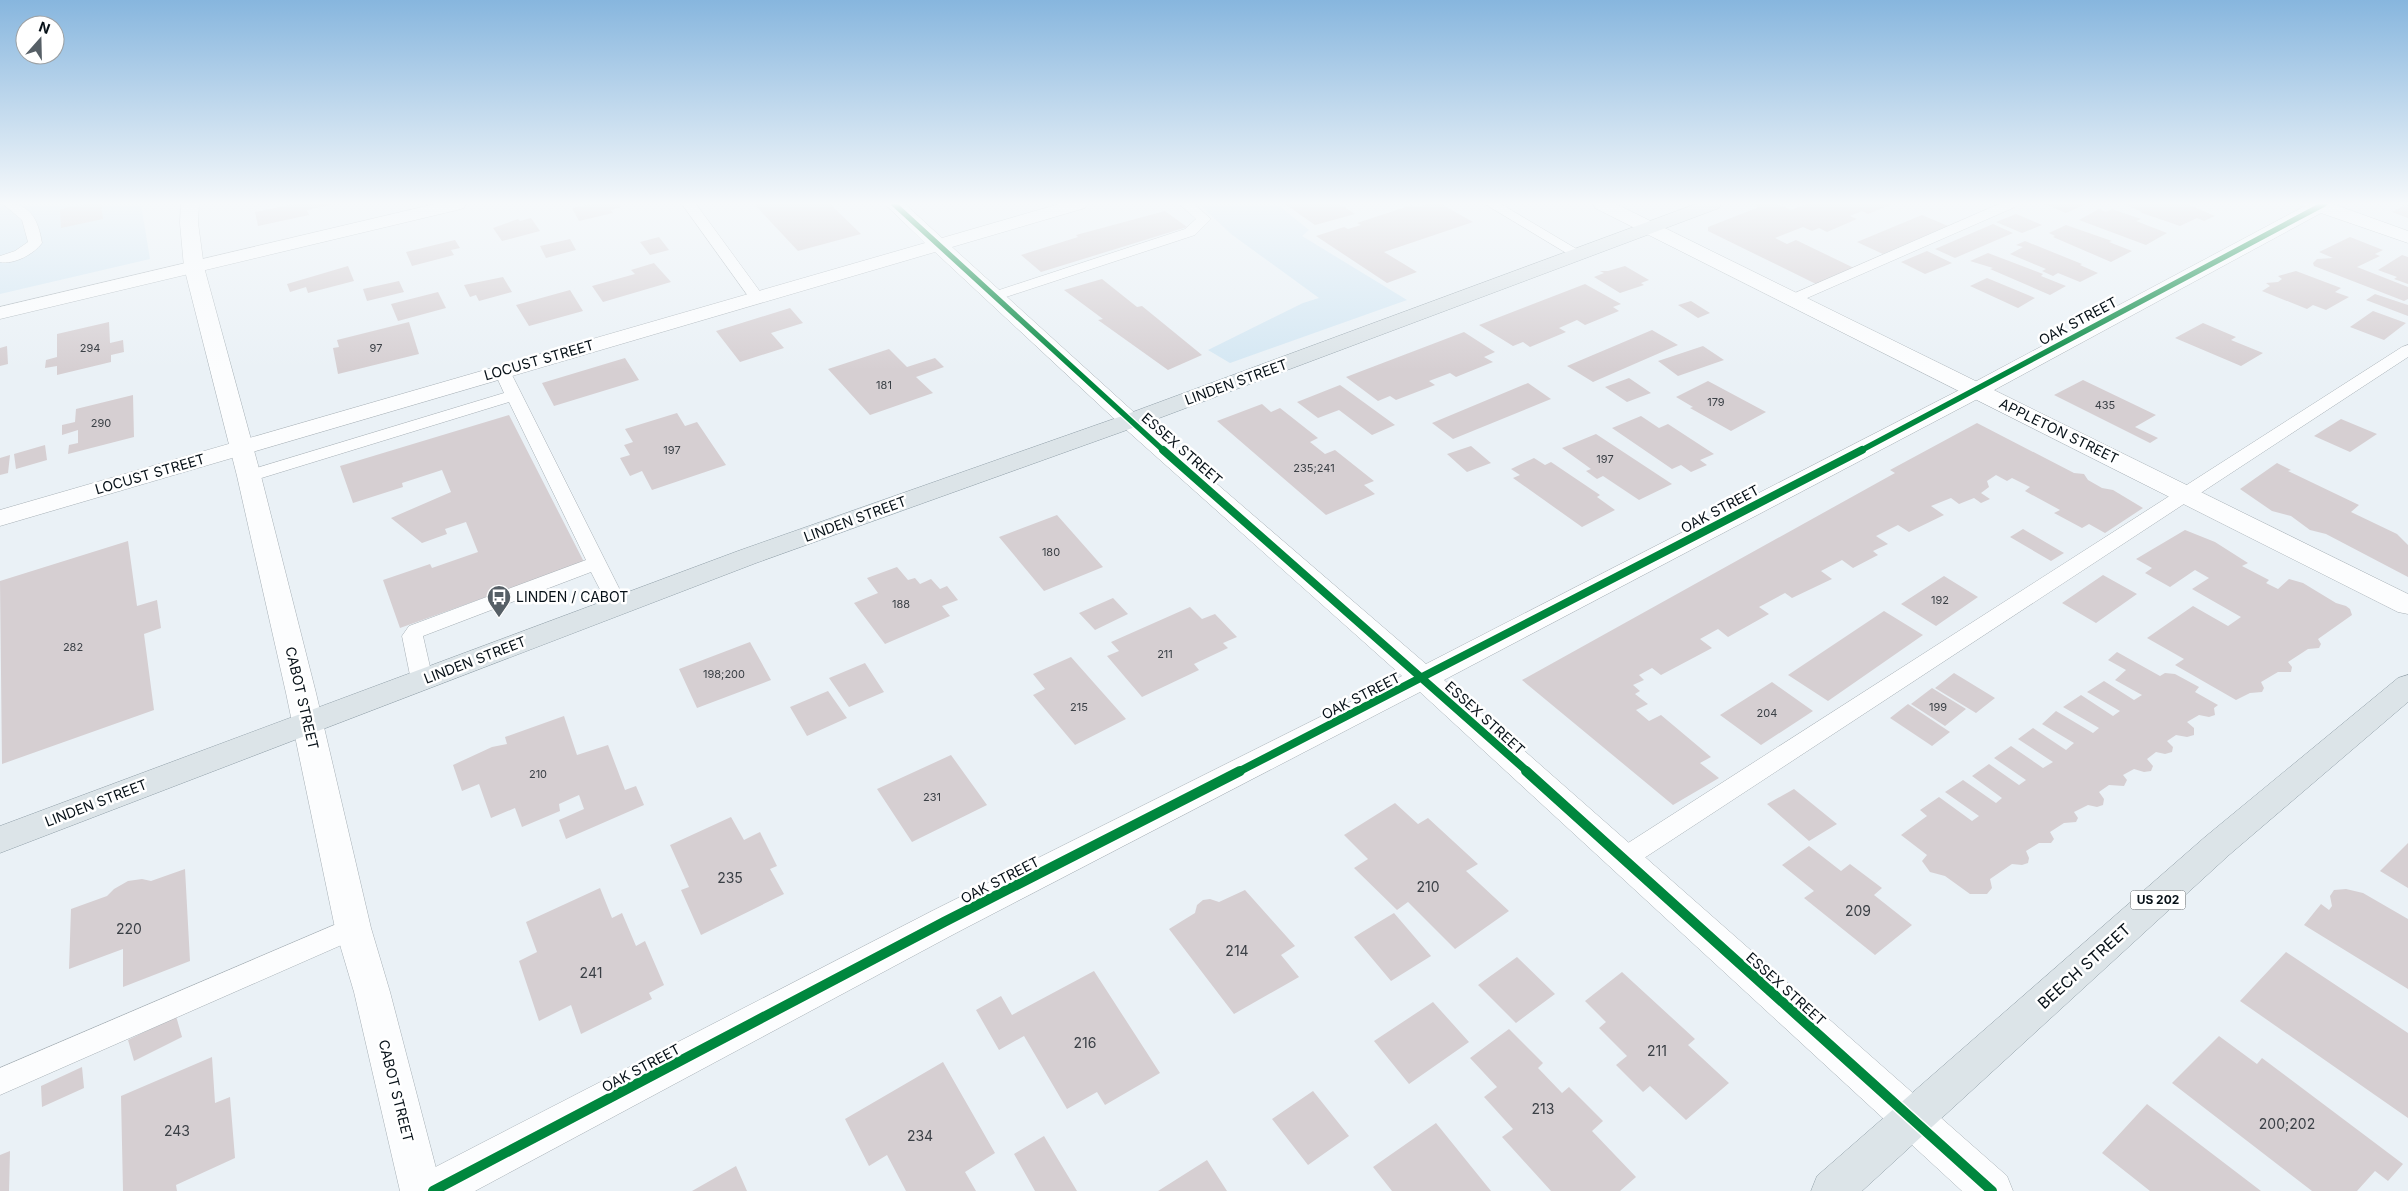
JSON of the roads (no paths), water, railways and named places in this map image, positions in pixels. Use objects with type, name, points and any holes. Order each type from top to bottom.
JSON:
[{"type":"main road","name":"LINDEN STREET","points":[[0,840],[747,557],[1130,421],[1563,260]]},
{"type":"main road","name":"BEECH STREET","points":[[1832,1191],[2216,846],[2408,686]]},
{"type":"street","name":"CABOT STREET","points":[[193,260],[249,476],[308,723],[353,928],[372,992],[421,1191]]},
{"type":"street","points":[[0,313],[225,260]]},
{"type":"street","name":"LOCUST STREET","points":[[0,518],[884,260]]},
{"type":"street","name":"ESSEX STREET","points":[[955,260],[1130,421],[1424,678],[1992,1191]]},
{"type":"street","name":"APPLETON STREET","points":[[1714,260],[2408,605]]},
{"type":"street","name":"OAK STREET","points":[[433,1191],[944,922],[1424,678],[1977,390],[2217,260]]},
{"type":"lane","points":[[729,260],[756,297]]},
{"type":"lane","points":[[994,296],[1106,260]]},
{"type":"lane","points":[[1793,299],[1883,260]]},
{"type":"lane","points":[[1623,859],[2408,350]]},
{"type":"lane","points":[[502,371],[618,606]]},
{"type":"lane","points":[[249,476],[514,395]]},
{"type":"lane","points":[[422,680],[412,636],[416,631],[597,563]]},
{"type":"lane","points":[[0,1082],[353,928]]},
{"type":"place","name":"LINDEN / CABOT","points":[[499,618]]}]
